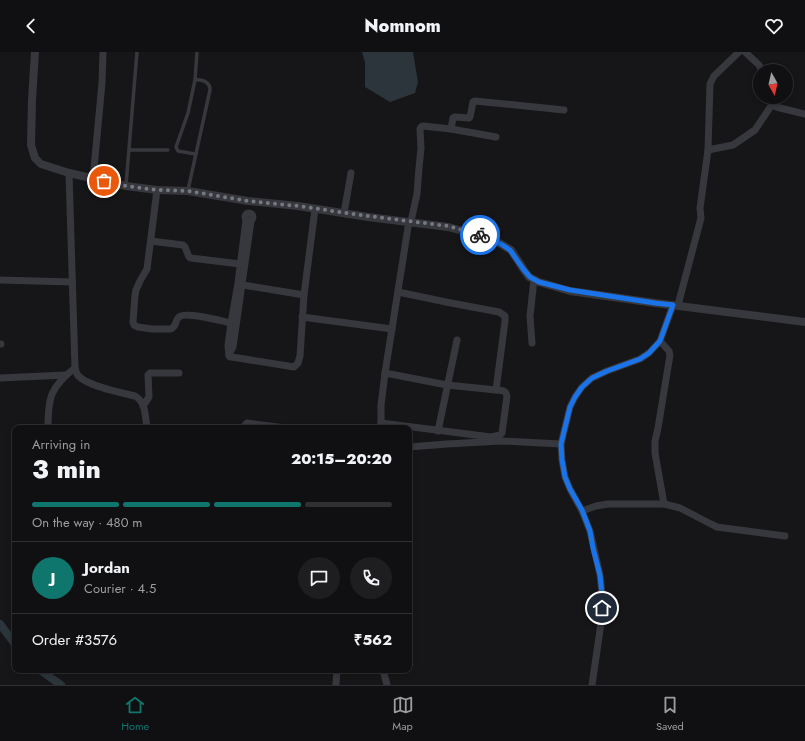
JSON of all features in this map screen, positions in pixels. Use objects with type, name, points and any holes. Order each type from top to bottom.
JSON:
[{"type":"street","points":[[35,52],[31,145],[35,158],[41,164],[69,173],[126,186],[157,190],[188,191],[252,201],[448,226],[485,236],[501,244],[510,250],[530,277],[539,282],[570,290],[655,303],[805,322]]},
{"type":"street","points":[[93,179],[102,83],[103,52]]},
{"type":"street","points":[[592,685],[601,623],[602,594],[600,575],[590,531],[582,510],[565,477],[561,444],[570,407],[582,387],[592,378],[640,359],[649,353],[660,341],[675,305],[701,218],[700,208],[708,150],[710,84],[714,76],[740,52]]},
{"type":"street","points":[[745,52],[758,64]]},
{"type":"street","points":[[451,129],[453,118],[470,117],[473,102],[475,101],[564,110]]},
{"type":"street","points":[[708,150],[733,145],[755,130],[769,104]]},
{"type":"street","points":[[774,104],[776,107],[781,109],[805,114]]},
{"type":"street","points":[[381,425],[381,405],[385,373],[410,221],[417,194],[418,168],[421,148],[420,129],[423,126],[451,129],[496,137]]},
{"type":"street","points":[[69,173],[75,368],[77,374],[81,378],[95,386],[135,396],[142,401],[146,425]]},
{"type":"street","points":[[344,213],[351,173]]},
{"type":"street","points":[[157,190],[147,269],[140,281],[135,295],[133,318],[134,325],[152,329],[171,329],[175,326],[180,315],[194,315],[231,323]]},
{"type":"street","points":[[252,201],[231,323],[228,346],[229,354],[230,357],[294,367],[298,363],[300,356],[304,295],[315,208]]},
{"type":"street","points":[[229,354],[233,347],[243,285],[249,217]]},
{"type":"street","points":[[151,241],[183,245],[191,258],[240,264]]},
{"type":"street","points":[[0,280],[72,282]]},
{"type":"street","points":[[532,343],[530,316],[534,280]]},
{"type":"street","points":[[243,285],[304,295]]},
{"type":"street","points":[[398,292],[451,304],[499,312],[504,316],[505,321],[496,390]]},
{"type":"street","points":[[302,317],[392,329]]},
{"type":"street","points":[[438,431],[457,340]]},
{"type":"street","points":[[660,341],[669,351],[670,355],[655,441],[655,453],[664,504]]},
{"type":"street","points":[[48,425],[49,404],[53,391],[58,383],[75,368]]},
{"type":"street","points":[[143,406],[149,397],[148,375],[150,372],[179,373]]},
{"type":"street","points":[[385,373],[447,385],[504,391],[506,393],[507,396],[502,433],[500,435],[491,437],[412,429]]},
{"type":"street","points":[[0,378],[66,375]]},
{"type":"street","points":[[245,425],[247,423],[262,425]]},
{"type":"street","points":[[412,447],[501,441],[561,444]]},
{"type":"street","points":[[582,510],[601,504],[664,504],[680,508],[717,527],[785,536]]},
{"type":"street","points":[[336,684],[337,673]]},
{"type":"street","points":[[383,673],[386,685]]},
{"type":"lane","points":[[126,186],[137,52]]},
{"type":"lane","points":[[195,154],[178,151],[176,147],[188,113],[195,80],[197,52]]},
{"type":"lane","points":[[188,191],[210,90],[210,85],[207,83],[195,80]]},
{"type":"lane","points":[[130,150],[168,150]]},
{"type":"shaded area","points":[[362,52],[413,52],[418,82],[415,93],[390,102],[365,87],[365,62]]},
{"type":"waterway","points":[[0,624],[12,640]]},
{"type":"waterway","points":[[44,673],[61,685]]},
{"type":"way so far","points":[[104,181],[126,186],[157,190],[188,191],[248,201],[298,206],[448,226],[480,235]]},
{"type":"route","points":[[480,235],[485,236],[510,250],[530,277],[539,282],[570,290],[673,305],[660,341],[649,353],[640,359],[592,378],[582,387],[570,407],[561,444],[565,477],[582,510],[590,531],[600,575],[602,608]]}]
